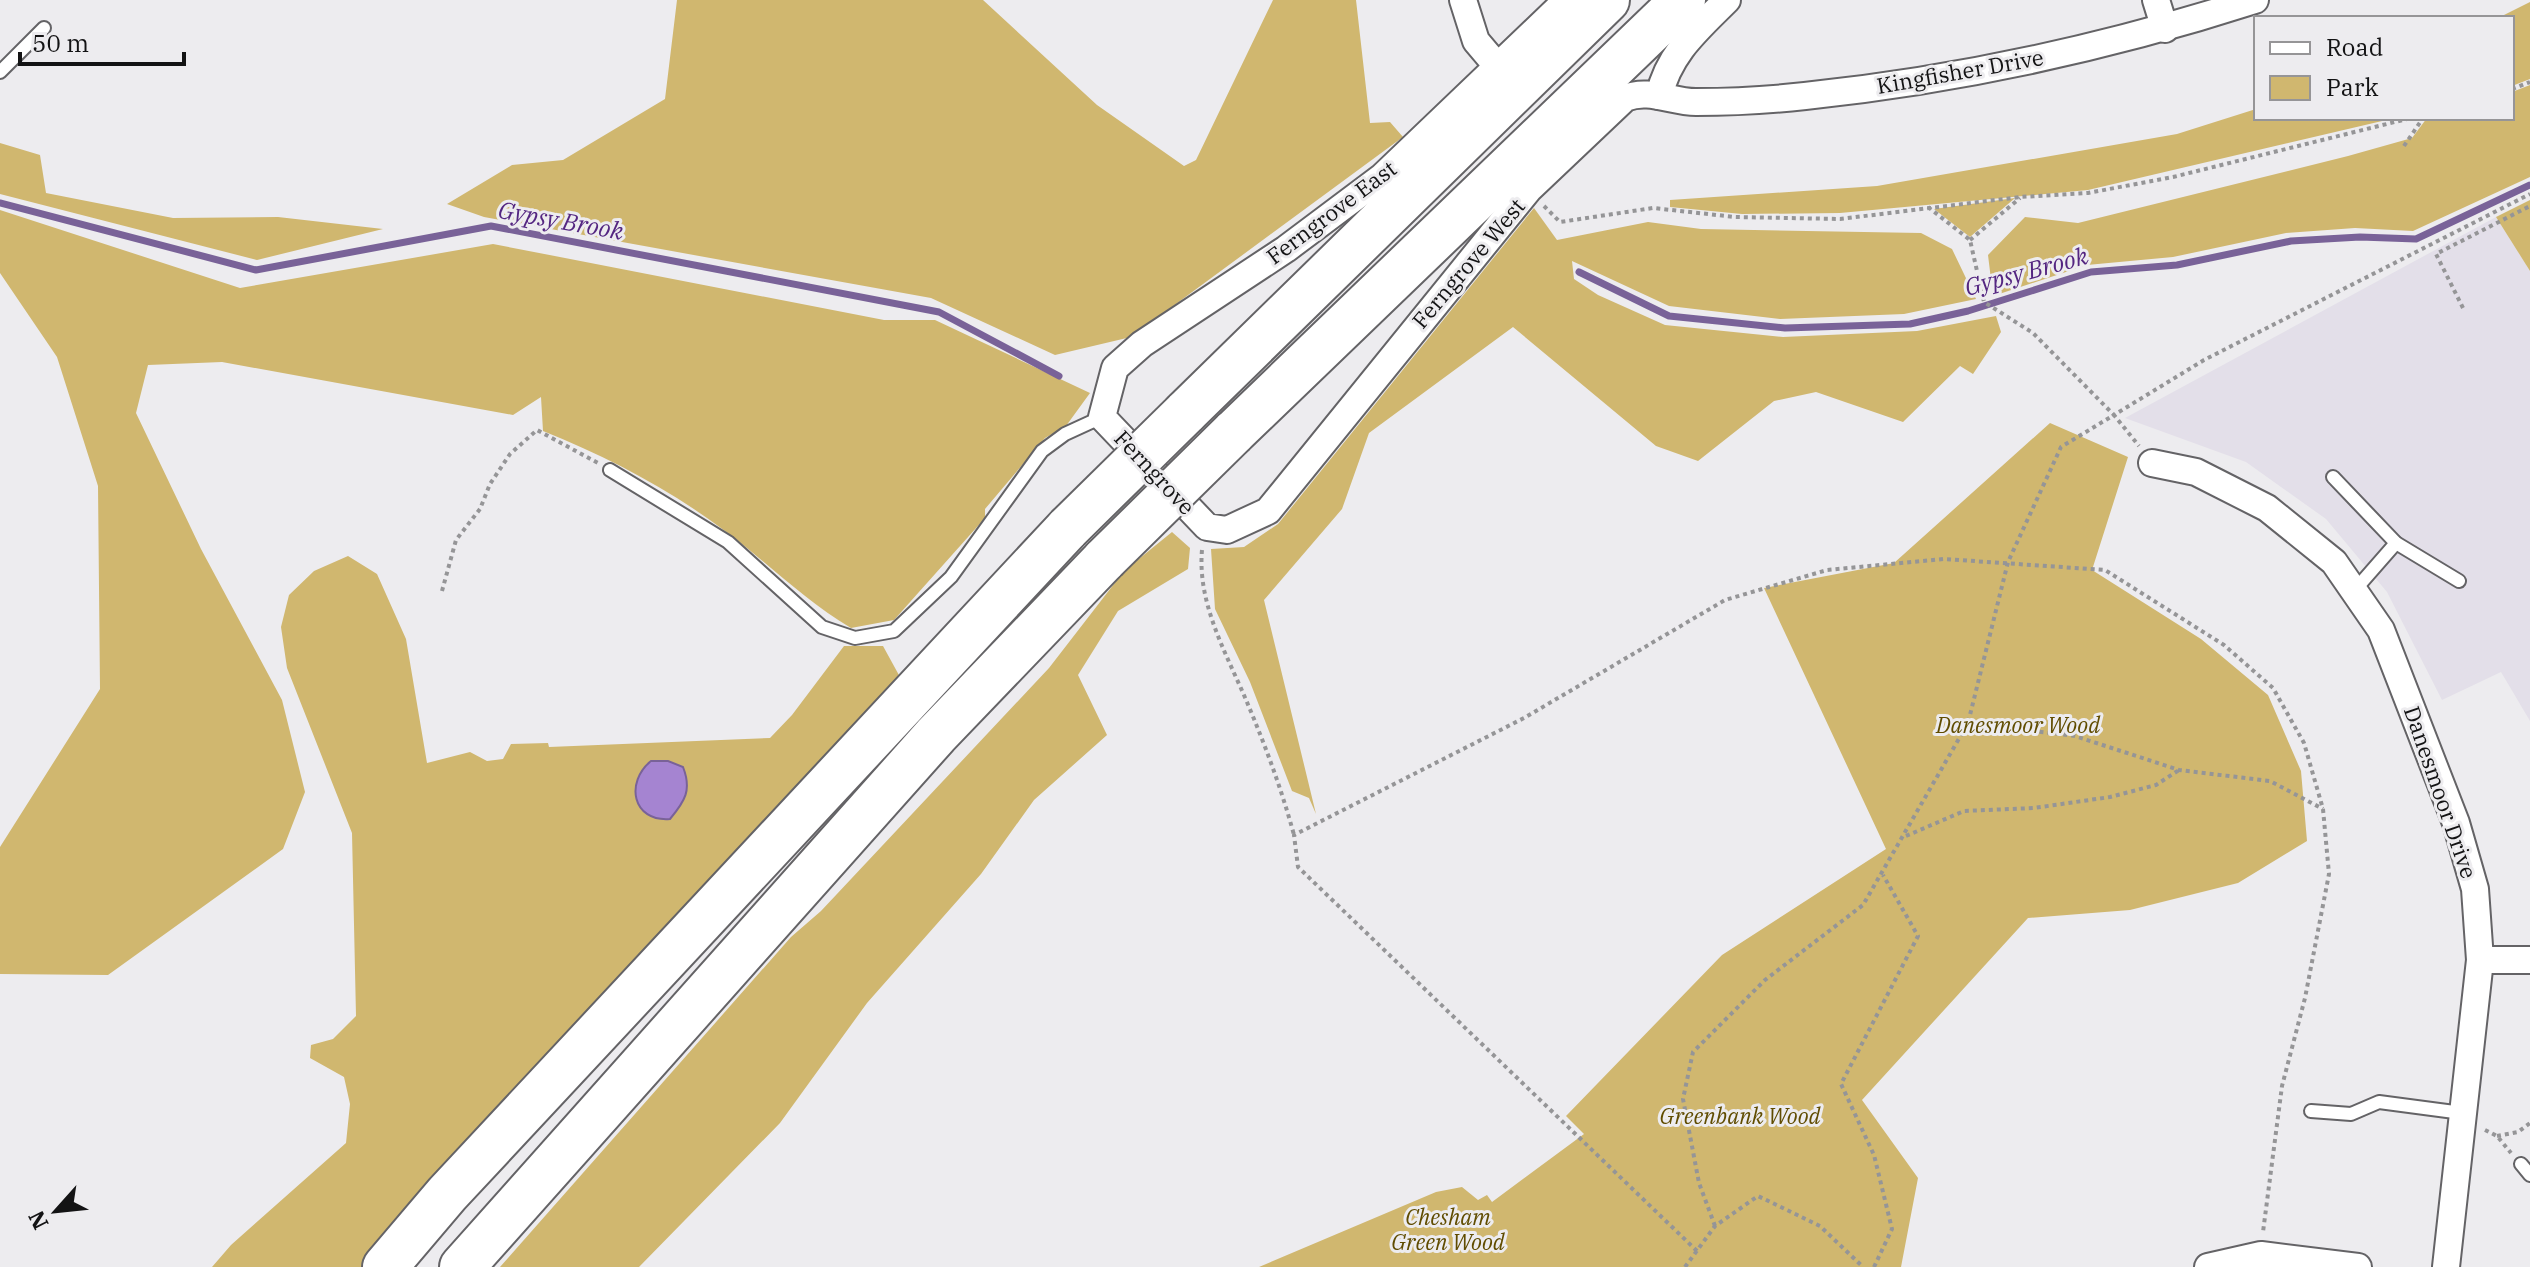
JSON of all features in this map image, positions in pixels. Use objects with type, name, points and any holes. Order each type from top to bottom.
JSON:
[{"type":"highway","points":[[385,1267],[544,1090],[1068,528],[1607,0]]},
{"type":"highway","points":[[462,1267],[926,747],[1105,559],[1683,0]]},
{"type":"street","points":[[1463,0],[1476,41],[1498,67]]},
{"type":"street","name":"Ferngrove East","points":[[1102,417],[1115,368],[1142,344],[1286,249],[1382,177],[1567,0]]},
{"type":"street","points":[[1659,96],[1669,64],[1680,47],[1727,0]]},
{"type":"street","points":[[2156,0],[2165,29]]},
{"type":"street","name":"Kingfisher Drive","points":[[1659,96],[1692,102],[1728,101],[1886,86],[1979,71],[2165,29],[2255,0]]},
{"type":"street","name":"Ferngrove West","points":[[1207,527],[1227,530],[1268,511],[1529,189],[1625,98],[1645,93],[1659,96]]},
{"type":"street","name":"Ferngrove","points":[[1102,417],[1207,527]]},
{"type":"street","name":"Danesmoor Drive","points":[[2152,463],[2196,472],[2267,508],[2334,562],[2381,630],[2456,823],[2475,889],[2480,960],[2446,1258]]},
{"type":"street","points":[[2480,960],[2530,960]]},
{"type":"street","points":[[2208,1267],[2261,1255],[2358,1267]]},
{"type":"lane","points":[[0,72],[44,28]]},
{"type":"lane","points":[[610,470],[728,542],[822,627],[855,638],[894,631],[951,577],[1042,451],[1065,434],[1102,417]]},
{"type":"lane","points":[[2333,477],[2396,543],[2459,581]]},
{"type":"lane","points":[[2354,591],[2396,543]]},
{"type":"lane","points":[[2311,1111],[2351,1114],[2379,1102],[2462,1115]]},
{"type":"lane","points":[[2521,1164],[2530,1175]]},
{"type":"path","points":[[1529,189],[1560,222],[1653,208],[1735,217],[1840,219],[2020,197],[2088,193],[2173,177],[2403,120]]},
{"type":"path","points":[[2404,146],[2422,120]]},
{"type":"path","points":[[1715,1226],[1699,1183],[1683,1099],[1693,1052],[1765,980],[1863,905],[1883,874],[1968,723],[2008,562],[2061,447],[2204,360],[2530,194]]},
{"type":"path","points":[[1970,240],[2020,197]]},
{"type":"path","points":[[2463,308],[2436,254],[2530,206]]},
{"type":"path","points":[[1928,207],[1970,240],[1984,302],[2033,333],[2114,415],[2152,463]]},
{"type":"path","points":[[442,591],[456,540],[480,509],[490,484],[510,454],[537,430],[610,470]]},
{"type":"path","points":[[1207,527],[1202,583],[1211,618],[1279,781],[1294,835],[1298,867],[1697,1251]]},
{"type":"path","points":[[1294,835],[1524,718],[1725,600],[1827,570],[1944,559],[2105,570],[2224,645],[2273,688],[2304,743],[2323,809],[2329,874],[2305,998],[2282,1086],[2261,1255]]},
{"type":"path","points":[[1968,723],[2075,736],[2179,770],[2270,781],[2323,809]]},
{"type":"path","points":[[1906,836],[1964,811],[2034,808],[2110,797],[2156,785],[2179,770]]},
{"type":"path","points":[[1874,1267],[1892,1229],[1874,1155],[1841,1084],[1918,936],[1883,874]]},
{"type":"path","points":[[2462,1115],[2497,1136],[2521,1164]]},
{"type":"path","points":[[2497,1136],[2518,1132],[2530,1123]]},
{"type":"path","points":[[1685,1267],[1715,1226],[1758,1196],[1820,1226],[1863,1267]]},
{"type":"shaded area","points":[[2496,217],[2530,271],[2530,721],[2501,672],[2442,700],[2387,592],[2326,519],[2246,462],[2125,418]]},
{"type":"shaded area","points":[[651,761],[668,761],[683,767],[686,795],[670,819],[647,814],[636,799],[638,779]]},
{"type":"green space","points":[[677,0],[983,0],[1097,105],[1184,166],[1196,160],[1273,0],[1356,0],[1370,123],[1390,122],[1403,137],[1131,337],[1055,355],[931,298],[484,217],[447,204],[512,165],[563,160],[665,99]]},
{"type":"green space","points":[[2530,2],[2530,79],[2514,85],[2514,16],[2502,16]]},
{"type":"green space","points":[[2530,85],[2530,177],[2413,231],[2355,228],[2286,233],[2173,257],[2087,265],[1993,296],[1988,255],[2025,217],[2078,223],[2412,138],[2426,120],[2514,120],[2514,91]]},
{"type":"green space","points":[[2254,110],[2254,120],[2386,120],[2088,190],[1840,213],[1742,214],[1670,207],[1670,200],[1877,186],[2177,134]]},
{"type":"green space","points":[[0,143],[40,155],[46,193],[173,218],[278,217],[383,229],[257,260],[0,194]]},
{"type":"green space","points":[[2015,198],[1970,237],[1934,209]]},
{"type":"green space","points":[[2530,200],[2530,271],[2496,217]]},
{"type":"green space","points":[[1534,208],[1557,240],[1648,222],[1701,229],[1921,233],[1952,249],[1976,299],[1904,314],[1780,319],[1669,306],[1572,261],[1574,279],[1598,295],[1665,325],[1783,337],[1917,331],[1996,316],[2001,332],[1973,374],[1960,366],[1903,422],[1816,392],[1774,401],[1698,461],[1656,446],[1513,327],[1369,433],[1342,509],[1264,600],[1316,814],[1309,798],[1292,791],[1250,682],[1215,609],[1211,549],[1244,547],[1278,524]]},
{"type":"green space","points":[[0,210],[240,288],[493,244],[884,320],[935,320],[1090,393],[1066,426],[1045,438],[985,509],[985,518],[894,620],[851,628],[682,501],[614,463],[543,431],[541,397],[513,415],[222,362],[148,365],[136,413],[201,549],[282,700],[305,792],[283,849],[108,975],[0,974],[0,847],[100,689],[98,486],[57,357],[0,273]]},
{"type":"green space","points":[[2050,423],[2128,457],[2092,570],[2201,639],[2268,695],[2301,771],[2307,841],[2238,883],[2130,910],[2028,918],[1862,1100],[1918,1178],[1901,1267],[1259,1267],[1436,1192],[1462,1187],[1478,1200],[1487,1195],[1492,1202],[1584,1134],[1566,1116],[1722,955],[1886,849],[1764,588],[1894,563]]},
{"type":"green space","points":[[1172,532],[1190,548],[1188,569],[1118,611],[1078,675],[1107,735],[1034,800],[981,874],[867,1003],[780,1123],[639,1267],[500,1267],[791,937],[821,911],[1049,668],[1124,571]]},
{"type":"green space","points":[[348,556],[377,574],[406,639],[427,763],[470,752],[487,761],[503,759],[511,744],[548,743],[549,747],[770,738],[792,715],[844,646],[883,646],[900,677],[367,1267],[212,1267],[231,1245],[346,1143],[350,1104],[344,1077],[310,1058],[311,1045],[333,1039],[356,1016],[352,833],[287,668],[281,627],[289,595],[314,571]]},
{"type":"waterway","name":"Gypsy Brook","points":[[1579,272],[1669,316],[1785,328],[1910,324],[1968,311],[2091,272],[2177,265],[2291,241],[2360,237],[2416,239],[2530,185]]},
{"type":"waterway","name":"Gypsy Brook","points":[[0,203],[256,270],[491,226],[939,312],[1059,376]]},
{"type":"park label","name":"Danesmoor Wood","points":[[2018,724]]},
{"type":"park label","name":"Greenbank Wood","points":[[1740,1115]]},
{"type":"park label","name":"Chesham Green Wood","points":[[1448,1228]]}]
